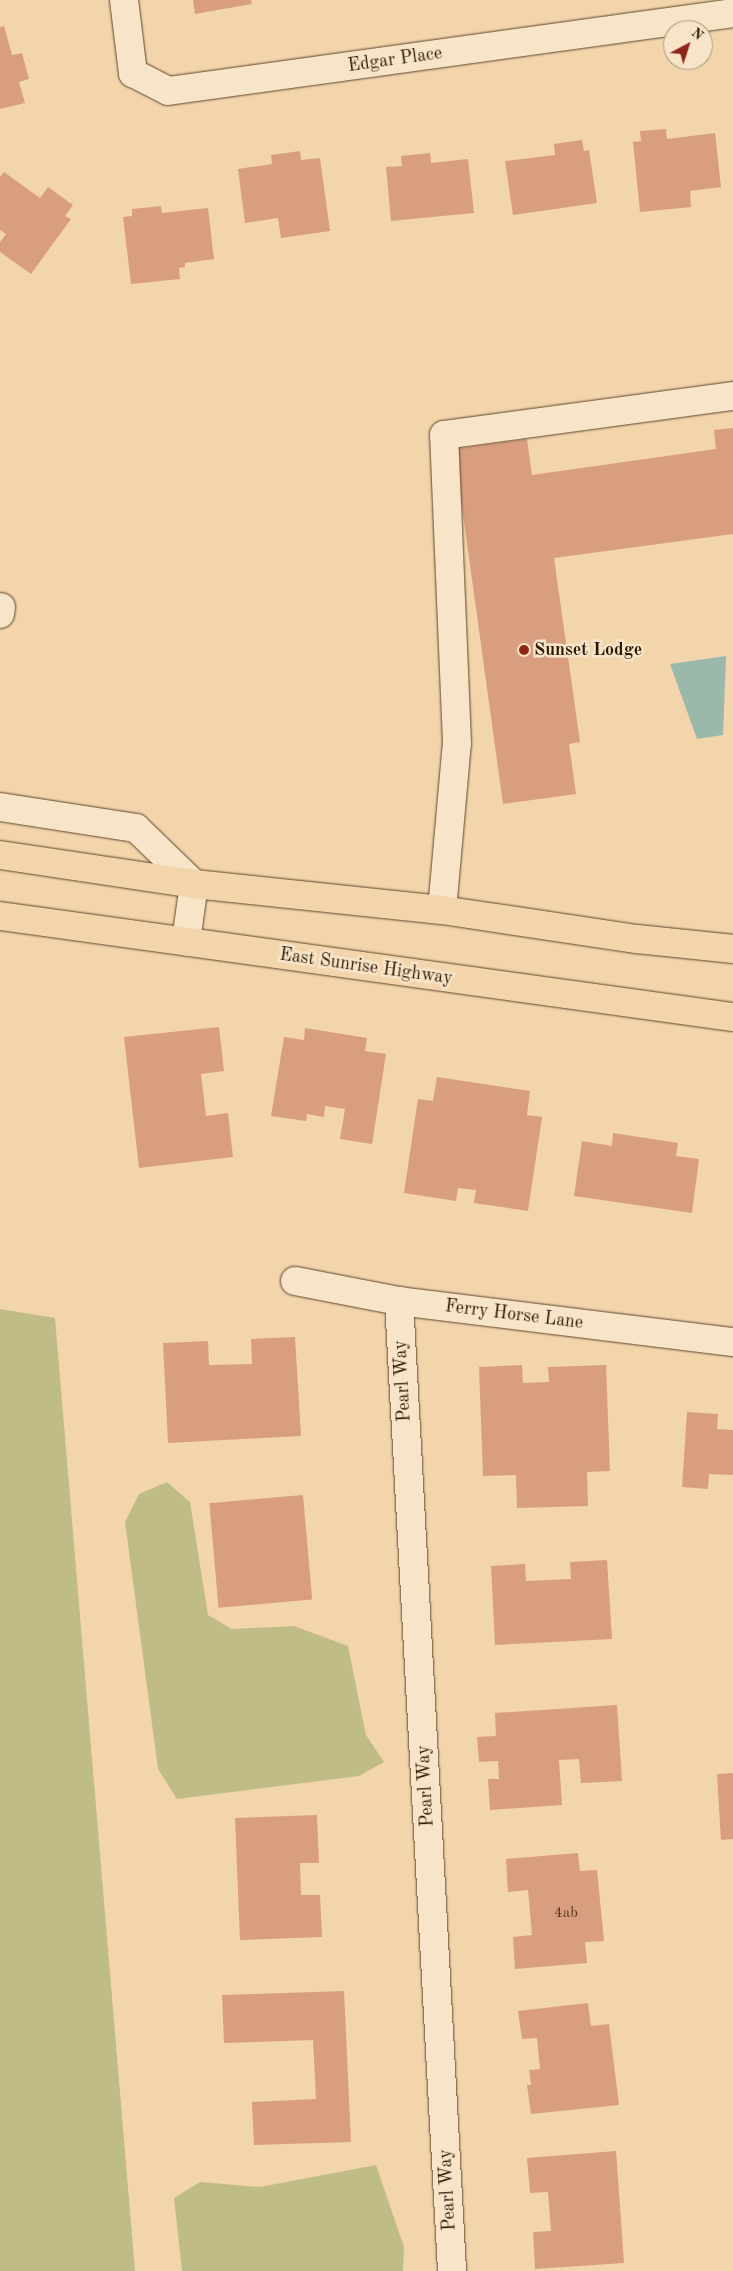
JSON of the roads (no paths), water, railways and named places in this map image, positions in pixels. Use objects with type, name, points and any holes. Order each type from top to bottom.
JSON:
[{"type":"main road","points":[[0,855],[194,884],[442,910],[637,939],[733,949]]},
{"type":"main road","name":"East Sunrise Highway","points":[[0,916],[733,1017]]},
{"type":"street","name":"Edgar Place","points":[[124,0],[133,73],[168,91],[733,12]]},
{"type":"street","points":[[442,910],[457,743],[444,436],[733,396]]},
{"type":"street","points":[[0,807],[136,828],[194,884],[186,941]]},
{"type":"street","name":"Ferry Horse Lane","points":[[295,1281],[399,1301],[733,1342]]},
{"type":"street","name":"Pearl Way","points":[[399,1301],[452,2271]]},
{"type":"place","name":"Sunset Lodge","points":[[524,650]]}]
